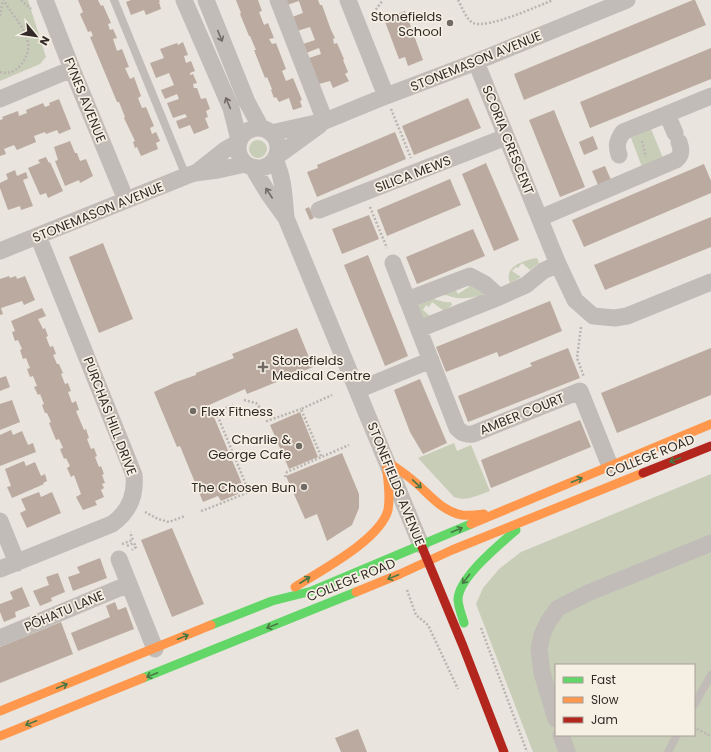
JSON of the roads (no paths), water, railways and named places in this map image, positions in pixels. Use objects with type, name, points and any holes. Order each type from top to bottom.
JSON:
[{"type":"main road","name":"COLLEGE ROAD","points":[[0,711],[272,601],[312,591],[711,424]]},
{"type":"main road","name":"COLLEGE ROAD","points":[[0,736],[400,574],[428,560],[711,446]]},
{"type":"main road","points":[[386,460],[409,477],[441,506],[460,516],[478,516],[513,506]]},
{"type":"main road","points":[[272,601],[360,546],[382,523],[386,515],[389,502],[386,460]]},
{"type":"main road","points":[[482,696],[458,599],[460,589],[466,578],[524,522]]},
{"type":"main road","name":"STONEFIELDS AVENUE","points":[[421,545],[504,752]]},
{"type":"street","name":"FYNES AVENUE","points":[[45,0],[126,200]]},
{"type":"street","points":[[184,0],[231,108],[239,141]]},
{"type":"street","points":[[206,0],[247,102],[266,130],[277,141],[278,148],[275,159],[267,167],[257,169],[249,166],[239,156],[237,147],[242,135],[249,130],[266,130]]},
{"type":"street","points":[[278,0],[325,121]]},
{"type":"street","points":[[348,0],[386,96]]},
{"type":"street","name":"STONEMASON AVENUE","points":[[266,130],[325,121],[476,62],[627,0]]},
{"type":"street","name":"SCORIA CRESCENT","points":[[476,62],[558,264],[575,300],[584,309],[593,316],[615,318],[627,316],[711,282]]},
{"type":"street","points":[[0,99],[72,69]]},
{"type":"street","points":[[630,180],[616,147],[617,140],[623,132],[711,96]]},
{"type":"street","points":[[540,218],[676,160],[682,152],[667,114]]},
{"type":"street","name":"STONEMASON AVENUE","points":[[275,159],[325,121]]},
{"type":"street","name":"SILICA MEWS","points":[[319,210],[506,137]]},
{"type":"street","name":"STONEMASON AVENUE","points":[[191,174],[239,141]]},
{"type":"street","name":"STONEFIELDS AVENUE","points":[[275,159],[283,186],[286,218]]},
{"type":"street","name":"STONEMASON AVENUE","points":[[0,251],[191,174],[249,166]]},
{"type":"street","name":"STONEFIELDS AVENUE","points":[[249,166],[286,218],[421,545]]},
{"type":"street","name":"PURCHAS HILL DRIVE","points":[[0,569],[112,524],[121,518],[128,509],[134,491],[134,475],[38,236]]},
{"type":"street","name":"AMBER COURT","points":[[391,258],[457,428],[462,433],[467,435],[480,431],[580,391],[610,466]]},
{"type":"street","points":[[419,329],[526,285],[543,271],[558,264]]},
{"type":"street","points":[[407,300],[470,276],[485,284],[499,296]]},
{"type":"street","points":[[358,390],[431,360]]},
{"type":"street","points":[[0,521],[17,562]]},
{"type":"street","points":[[555,716],[542,673],[539,649],[542,635],[548,622],[558,608],[588,593],[711,543]]},
{"type":"street","points":[[119,559],[154,649]]},
{"type":"street","name":"PŌHATU LANE","points":[[0,638],[128,584]]},
{"type":"street","points":[[561,736],[567,752]]},
{"type":"lane","points":[[114,0],[191,174]]},
{"type":"lane","points":[[695,704],[711,675]]},
{"type":"lane","points":[[668,752],[676,736]]},
{"type":"place","name":"Stonefields School","points":[[450,23]]},
{"type":"place","name":"Stonefields Medical Centre","points":[[263,367]]},
{"type":"place","name":"Flex Fitness","points":[[193,411]]},
{"type":"place","name":"Charlie & George Cafe","points":[[299,446]]},
{"type":"place","name":"The Chosen Bun","points":[[304,487]]}]
